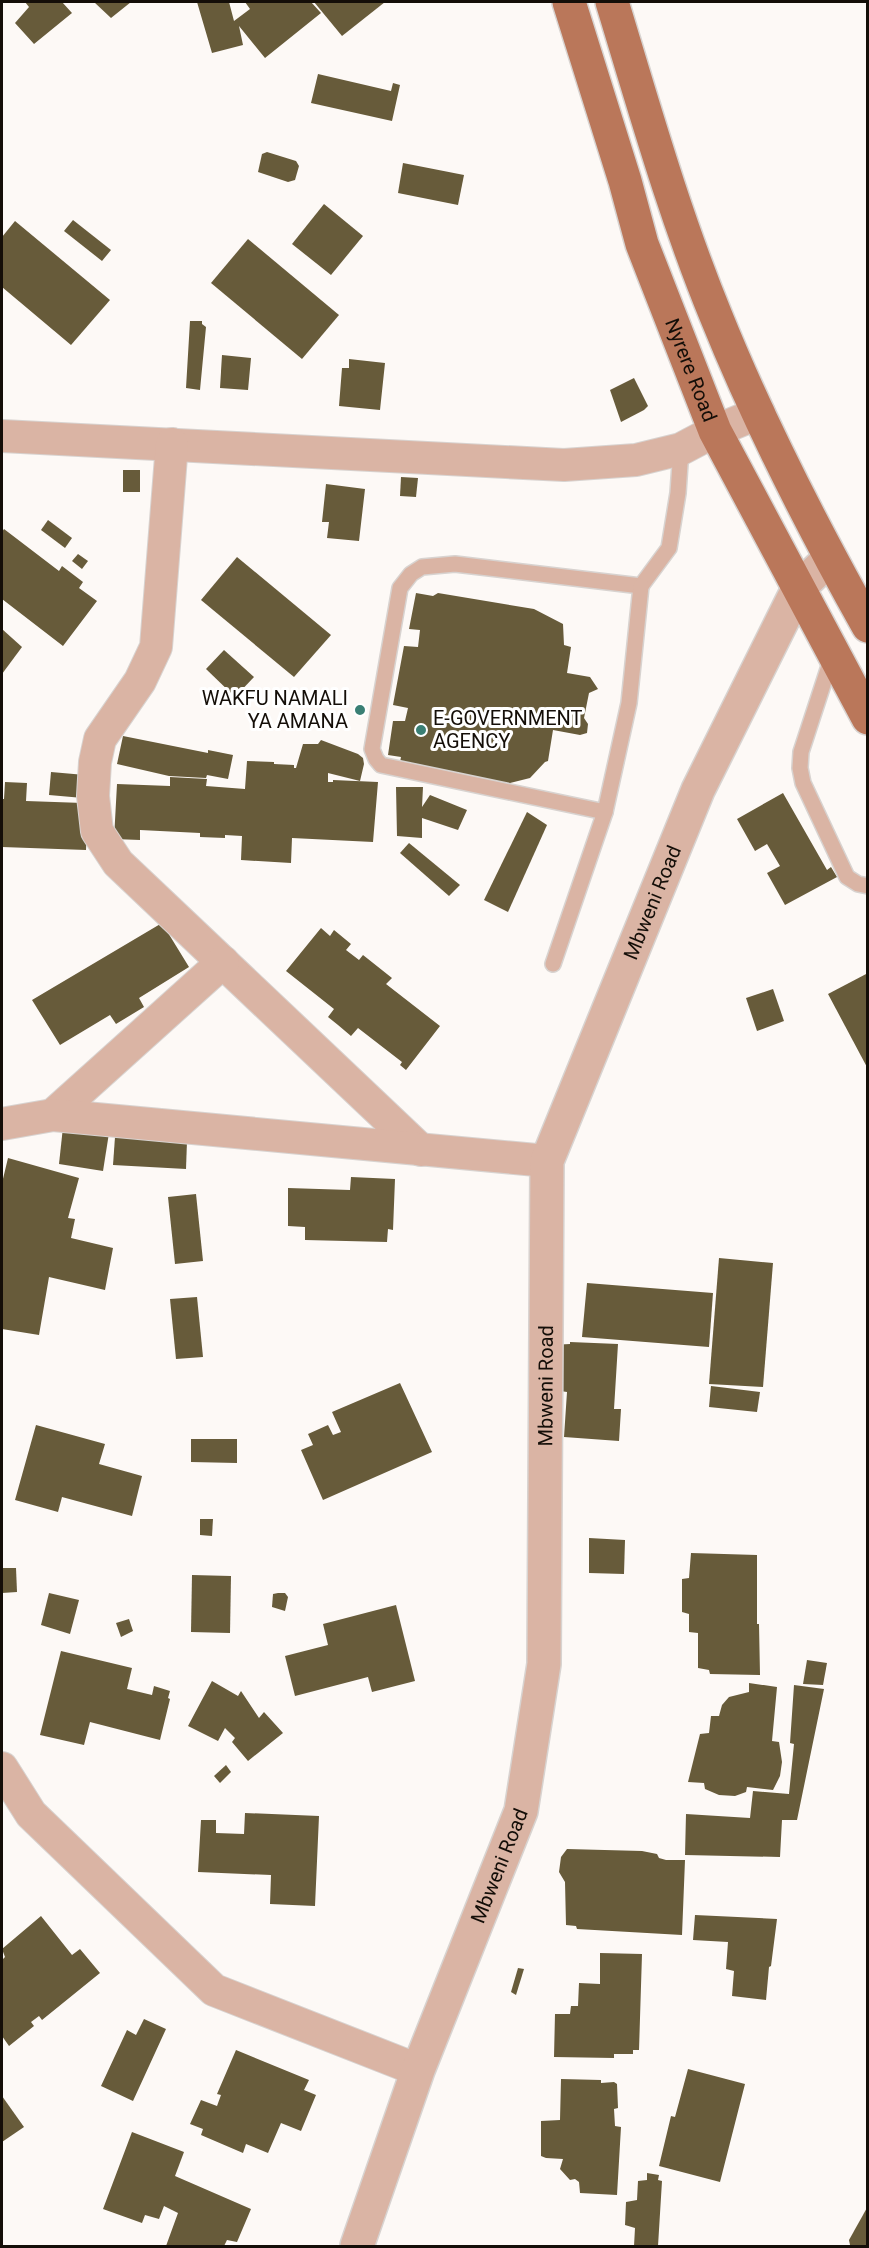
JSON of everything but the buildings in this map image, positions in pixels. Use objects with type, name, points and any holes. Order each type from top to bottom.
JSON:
[{"type":"main road","name":"Nyrere Road","points":[[569,2],[625,181],[642,244],[715,431],[867,718]]},
{"type":"main road","points":[[612,2],[683,229],[716,316],[759,413],[830,558],[867,626]]},
{"type":"street","points":[[2,436],[564,465],[636,460],[681,448],[759,413]]},
{"type":"street","points":[[172,444],[156,647],[140,681],[100,739],[95,762],[93,796],[98,831],[118,863],[421,1150]]},
{"type":"street","name":"Mbweni Road","points":[[357,2247],[418,2070],[521,1811],[544,1664],[547,1161],[698,790],[798,589],[830,558]]},
{"type":"street","points":[[53,1115],[223,962]]},
{"type":"street","points":[[2,1124],[53,1115],[547,1161]]},
{"type":"street","points":[[2,1768],[31,1814],[214,1990],[418,2070]]},
{"type":"lane","points":[[553,964],[605,812],[629,703],[641,586],[669,548],[678,493],[681,448]]},
{"type":"lane","points":[[605,812],[389,768],[381,765],[372,749],[400,588],[411,574],[422,567],[455,564],[641,586]]},
{"type":"lane","points":[[833,654],[801,752],[800,768],[803,783],[847,877],[858,884],[867,886]]},
{"type":"place","name":"WAKFU NAMALI YA AMANA","points":[[360,710]]},
{"type":"place","name":"E-GOVERNMENT AGENCY","points":[[421,730]]}]
